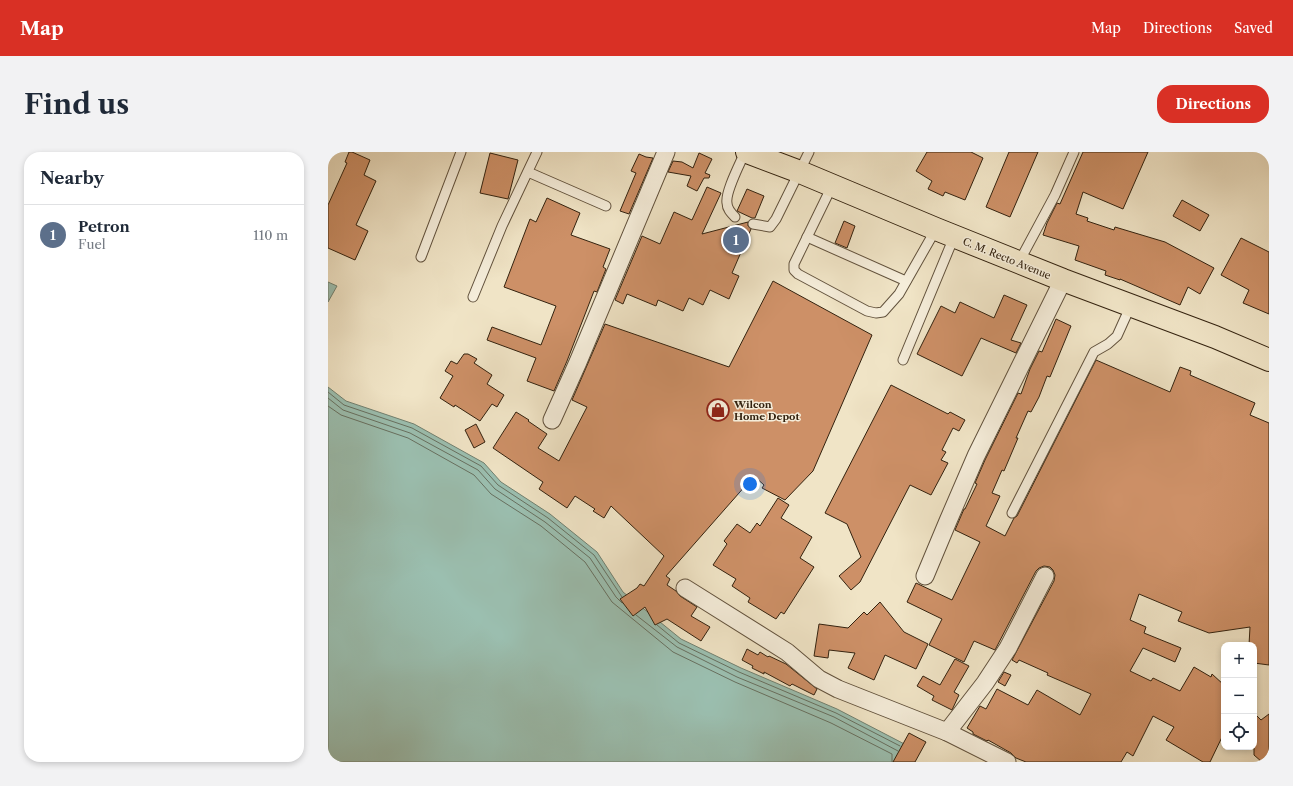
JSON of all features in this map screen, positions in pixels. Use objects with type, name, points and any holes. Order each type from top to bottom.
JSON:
[{"type":"highway","name":"C. M. Recto Avenue","points":[[746,152],[800,172],[945,233],[1063,280],[1215,337],[1269,360]]},
{"type":"street","points":[[552,420],[584,348],[666,152]]},
{"type":"street","points":[[926,576],[948,520],[976,456],[1063,280]]},
{"type":"street","points":[[947,732],[985,683],[1008,648],[1045,576]]},
{"type":"street","points":[[685,588],[787,652],[819,679],[828,684],[947,732],[1007,762]]},
{"type":"lane","points":[[421,257],[462,152]]},
{"type":"lane","points":[[473,297],[500,231],[537,152]]},
{"type":"lane","points":[[735,217],[729,210],[727,199],[746,152]]},
{"type":"lane","points":[[753,224],[770,227],[776,219],[809,152]]},
{"type":"lane","points":[[1019,262],[1055,195],[1074,152]]},
{"type":"lane","points":[[528,172],[606,206]]},
{"type":"lane","points":[[832,186],[794,264],[794,270],[798,274],[867,311],[876,313],[883,312],[899,294],[906,281],[945,233]]},
{"type":"lane","points":[[903,360],[945,233]]},
{"type":"lane","points":[[807,237],[906,281]]},
{"type":"lane","points":[[1012,513],[1094,352],[1108,344],[1117,336],[1131,305]]},
{"type":"water","points":[[328,282],[337,286],[328,302]]},
{"type":"water","points":[[328,387],[346,401],[414,424],[484,463],[501,482],[550,514],[597,552],[623,592],[681,639],[741,668],[837,709],[914,749],[906,762],[328,762]]},
{"type":"building","points":[[349,152],[370,160],[364,175],[376,181],[356,225],[368,231],[355,260],[328,248],[328,205],[347,163],[345,162]]},
{"type":"building","points":[[927,152],[971,152],[983,158],[965,200],[945,192],[943,196],[928,189],[932,181],[916,171]]},
{"type":"building","points":[[1009,152],[1038,152],[1010,217],[986,207]]},
{"type":"building","points":[[1083,152],[1148,152],[1123,209],[1083,192],[1076,214],[1088,218],[1087,221],[1114,230],[1115,227],[1165,242],[1214,268],[1200,294],[1188,287],[1180,305],[1120,279],[1105,275],[1106,271],[1075,260],[1079,246],[1043,235],[1057,203],[1060,204]]},
{"type":"building","points":[[490,153],[518,160],[508,199],[480,193]]},
{"type":"building","points":[[699,153],[712,159],[705,173],[710,175],[709,178],[704,178],[697,191],[687,186],[691,176],[668,172],[673,161],[682,162],[693,168]]},
{"type":"building","points":[[639,154],[653,158],[629,214],[620,211],[636,173],[631,171]]},
{"type":"building","points":[[707,187],[721,193],[702,234],[748,222],[748,226],[751,229],[732,273],[739,276],[729,299],[710,290],[703,305],[689,298],[683,311],[658,300],[656,306],[627,294],[623,304],[615,300],[642,236],[660,244],[674,212],[692,220]]},
{"type":"building","points":[[747,189],[764,196],[755,218],[737,211]]},
{"type":"building","points":[[547,198],[580,213],[571,235],[610,249],[603,267],[606,269],[597,292],[594,291],[554,391],[527,381],[536,358],[487,340],[492,327],[541,345],[556,306],[504,287],[530,219],[536,222]]},
{"type":"building","points":[[1182,200],[1209,215],[1200,231],[1173,216]]},
{"type":"building","points":[[844,221],[855,226],[847,248],[835,243]]},
{"type":"building","points":[[1241,238],[1269,252],[1269,314],[1243,303],[1249,290],[1221,275]]},
{"type":"building","points":[[773,281],[872,335],[813,471],[785,500],[762,488],[764,485],[754,476],[666,576],[670,579],[667,585],[697,607],[691,616],[710,627],[701,641],[667,619],[655,625],[645,607],[633,616],[620,599],[637,588],[640,584],[644,586],[664,556],[611,506],[604,518],[593,511],[595,509],[575,496],[567,508],[539,489],[543,482],[493,448],[516,412],[547,434],[538,448],[559,461],[587,407],[572,400],[605,324],[729,367]]},
{"type":"building","points":[[1004,295],[1027,305],[1011,340],[1021,343],[1016,353],[981,338],[962,376],[917,354],[941,306],[955,313],[960,302],[994,318]]},
{"type":"building","points":[[1056,319],[1071,326],[1050,377],[1047,376],[1039,397],[1031,412],[1028,411],[1004,471],[1002,470],[992,493],[1000,496],[986,526],[1005,536],[1014,518],[1017,516],[1096,360],[1170,392],[1180,367],[1191,371],[1190,375],[1255,403],[1250,415],[1269,423],[1269,665],[1257,663],[1257,642],[1249,642],[1250,627],[1209,633],[1178,621],[1182,612],[1139,594],[1130,620],[1146,627],[1144,633],[1181,648],[1175,662],[1143,648],[1130,671],[1151,681],[1153,678],[1180,691],[1194,667],[1211,677],[1212,674],[1221,682],[1221,739],[1210,762],[1203,762],[1166,740],[1174,727],[1153,716],[1133,756],[1127,752],[1121,762],[1026,762],[1016,758],[1011,753],[988,740],[987,741],[973,734],[973,732],[967,728],[980,706],[986,709],[997,689],[1028,705],[1037,690],[1080,715],[1091,694],[1047,675],[1048,673],[1019,660],[1017,663],[1012,660],[1054,581],[1055,575],[1050,567],[1044,566],[1036,571],[995,650],[974,641],[964,662],[929,645],[942,619],[907,602],[916,583],[952,600],[980,542],[955,530],[977,484],[975,483],[985,460],[1018,393],[1021,394],[1030,369],[1039,351],[1042,352]]},
{"type":"building","points":[[464,354],[468,354],[477,359],[474,363],[492,375],[487,384],[504,395],[497,407],[492,404],[480,421],[455,405],[454,407],[440,398],[453,376],[445,371],[451,361],[457,364]]},
{"type":"building","points":[[891,385],[948,414],[950,412],[965,420],[959,431],[953,428],[942,450],[946,452],[941,460],[948,463],[931,495],[910,485],[860,582],[851,590],[839,576],[861,557],[847,524],[825,513]]},
{"type":"building","points":[[476,424],[485,442],[474,448],[465,430]]},
{"type":"building","points":[[778,498],[789,505],[781,518],[812,537],[800,558],[814,567],[784,614],[781,612],[776,619],[748,602],[750,598],[732,586],[736,579],[713,565],[727,544],[724,541],[737,524],[750,533],[757,523],[760,526]]},
{"type":"building","points":[[880,602],[904,632],[928,644],[916,669],[885,655],[874,680],[848,668],[855,653],[829,650],[828,658],[814,656],[819,624],[848,628],[864,612],[867,615]]},
{"type":"building","points":[[747,649],[758,655],[760,652],[786,664],[817,689],[814,695],[792,684],[790,686],[764,672],[764,674],[752,668],[753,666],[742,660]]},
{"type":"building","points":[[955,659],[969,666],[954,692],[959,695],[952,710],[932,700],[934,696],[917,686],[923,676],[940,685]]},
{"type":"building","points":[[1004,672],[1011,675],[1005,686],[998,682]]},
{"type":"building","points":[[1269,714],[1269,762],[1262,762],[1254,755],[1254,750],[1257,750],[1257,716],[1261,720]]},
{"type":"building","points":[[909,733],[926,742],[915,762],[893,762]]},
{"type":"place","name":"Petron","points":[[736,240]]},
{"type":"place","name":"Wilcon Home Depot","points":[[718,410]]}]
